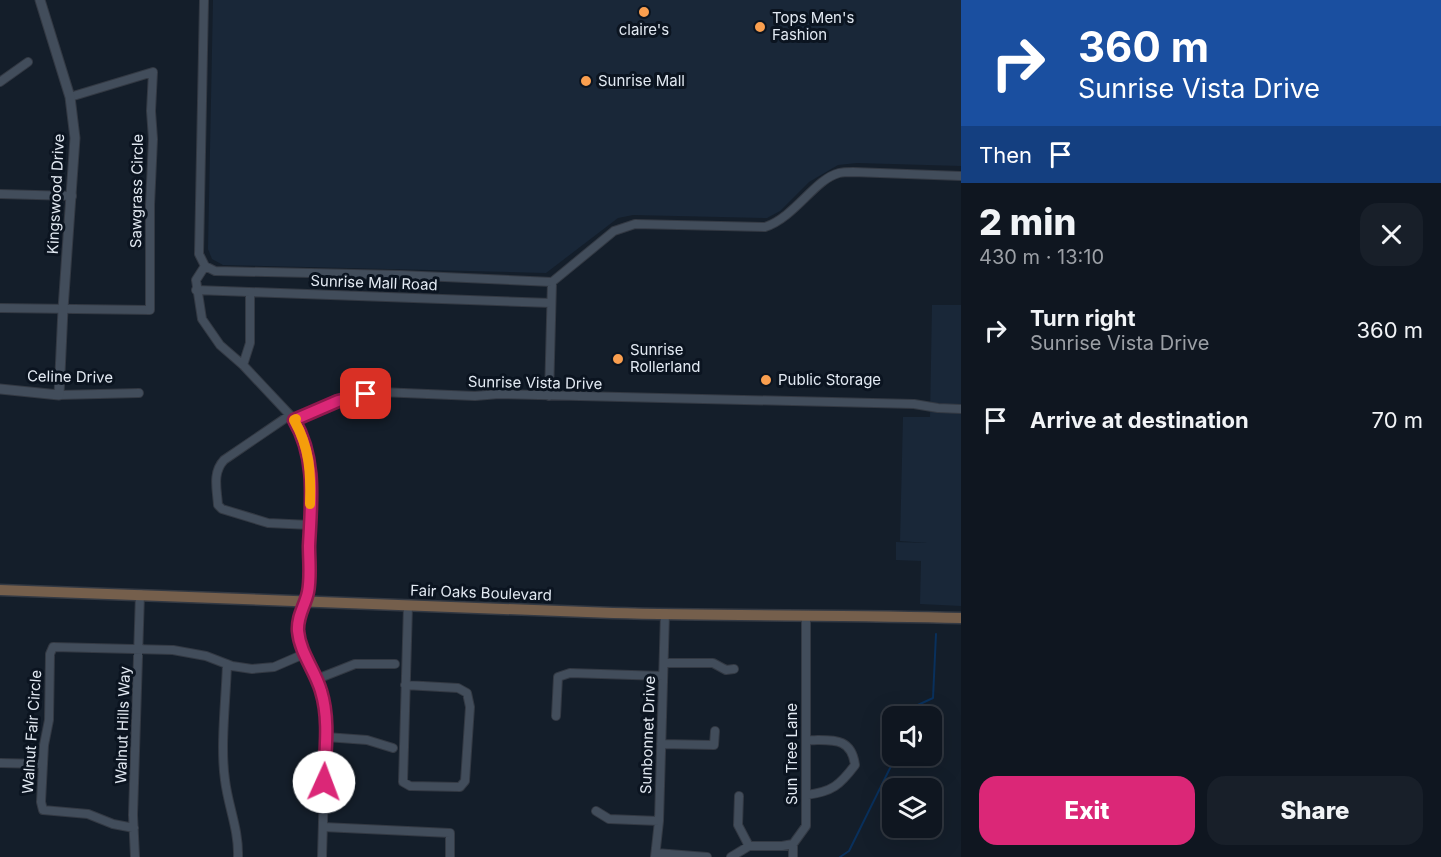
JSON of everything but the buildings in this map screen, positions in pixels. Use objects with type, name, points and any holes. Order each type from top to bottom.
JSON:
[{"type":"main road","name":"Fair Oaks Boulevard","points":[[0,590],[140,594],[304,603],[719,616],[961,618]]},
{"type":"street","name":"Kingswood Drive","points":[[40,0],[70,97],[75,138],[59,395]]},
{"type":"street","points":[[204,0],[200,254],[205,266],[215,272],[400,275],[552,282],[614,231],[635,224],[765,227],[784,218],[837,173],[961,176]]},
{"type":"street","points":[[0,82],[28,62]]},
{"type":"street","name":"Sawgrass Circle","points":[[63,309],[150,310],[153,72],[70,97]]},
{"type":"street","points":[[0,194],[72,196]]},
{"type":"street","points":[[205,266],[197,276],[196,290],[202,319],[220,345],[243,365],[292,418],[304,440],[310,466],[308,591],[298,622],[300,642],[317,679],[324,702],[326,737],[322,857]]},
{"type":"street","points":[[549,396],[552,282]]},
{"type":"street","name":"Sunrise Mall Road","points":[[196,290],[551,303]]},
{"type":"street","points":[[243,365],[250,343],[250,293]]},
{"type":"street","points":[[0,308],[63,309]]},
{"type":"street","name":"Celine Drive","points":[[0,389],[59,395],[139,393]]},
{"type":"street","name":"Sunrise Vista Drive","points":[[310,525],[268,523],[222,508],[218,505],[216,472],[218,466],[292,418],[338,401],[373,393],[914,404],[961,409]]},
{"type":"street","name":"Walnut Hills Way","points":[[135,857],[140,594]]},
{"type":"street","points":[[405,685],[458,688],[467,693],[470,707],[465,781],[460,787],[410,786],[403,782],[405,685],[408,606]]},
{"type":"street","name":"Sunbonnet Drive","points":[[655,855],[659,821],[665,613]]},
{"type":"street","name":"Sun Tree Lane","points":[[793,850],[806,826],[806,616]]},
{"type":"street","name":"Walnut Fair Circle","points":[[134,828],[112,824],[88,814],[43,810],[41,802],[49,720],[50,654],[53,647],[138,651]]},
{"type":"street","points":[[138,651],[190,652],[242,668],[264,669],[304,654]]},
{"type":"street","points":[[664,663],[713,663],[726,670],[734,669]]},
{"type":"street","points":[[227,664],[224,767],[227,792],[238,837],[238,857]]},
{"type":"street","points":[[317,679],[355,664],[395,664]]},
{"type":"street","points":[[556,716],[558,677],[570,673],[663,676]]},
{"type":"street","points":[[661,744],[714,745],[715,731]]},
{"type":"street","points":[[326,737],[367,740],[393,748]]},
{"type":"street","points":[[806,740],[847,744],[855,765],[841,783],[822,792],[806,795]]},
{"type":"street","points":[[0,763],[43,764]]},
{"type":"street","points":[[739,796],[738,825],[749,846]]},
{"type":"street","points":[[596,811],[609,819],[659,821]]},
{"type":"street","points":[[323,827],[450,833],[450,857]]},
{"type":"street","points":[[731,857],[749,846],[782,846],[793,850],[785,857]]},
{"type":"street","points":[[655,855],[708,857]]},
{"type":"shaded area","name":"Sunrise Mall","points":[[213,0],[961,0],[961,166],[857,163],[838,165],[809,182],[780,211],[767,218],[633,215],[618,218],[546,273],[223,265],[212,259],[208,249]]},
{"type":"shaded area","points":[[932,305],[961,305],[961,606],[920,604],[921,561],[896,560],[896,542],[927,543],[900,541],[903,417],[930,417]]},
{"type":"waterway","points":[[916,706],[933,698],[936,634]]},
{"type":"waterway","points":[[840,857],[849,851],[891,766]]},
{"type":"slow traffic","points":[[296,419],[294,420],[304,440],[310,466],[310,504]]},
{"type":"place","name":"claire's","points":[[644,12]]},
{"type":"place","name":"Tops Men's Fashion","points":[[760,27]]},
{"type":"place","name":"Sunrise Mall","points":[[586,81]]},
{"type":"place","name":"Sunrise Rollerland","points":[[618,359]]},
{"type":"place","name":"Public Storage","points":[[766,380]]},
{"type":"route","points":[[324,782],[326,728],[324,702],[317,679],[304,654],[298,632],[300,612],[308,591],[311,490],[307,450],[294,420],[338,401],[366,394]]}]
